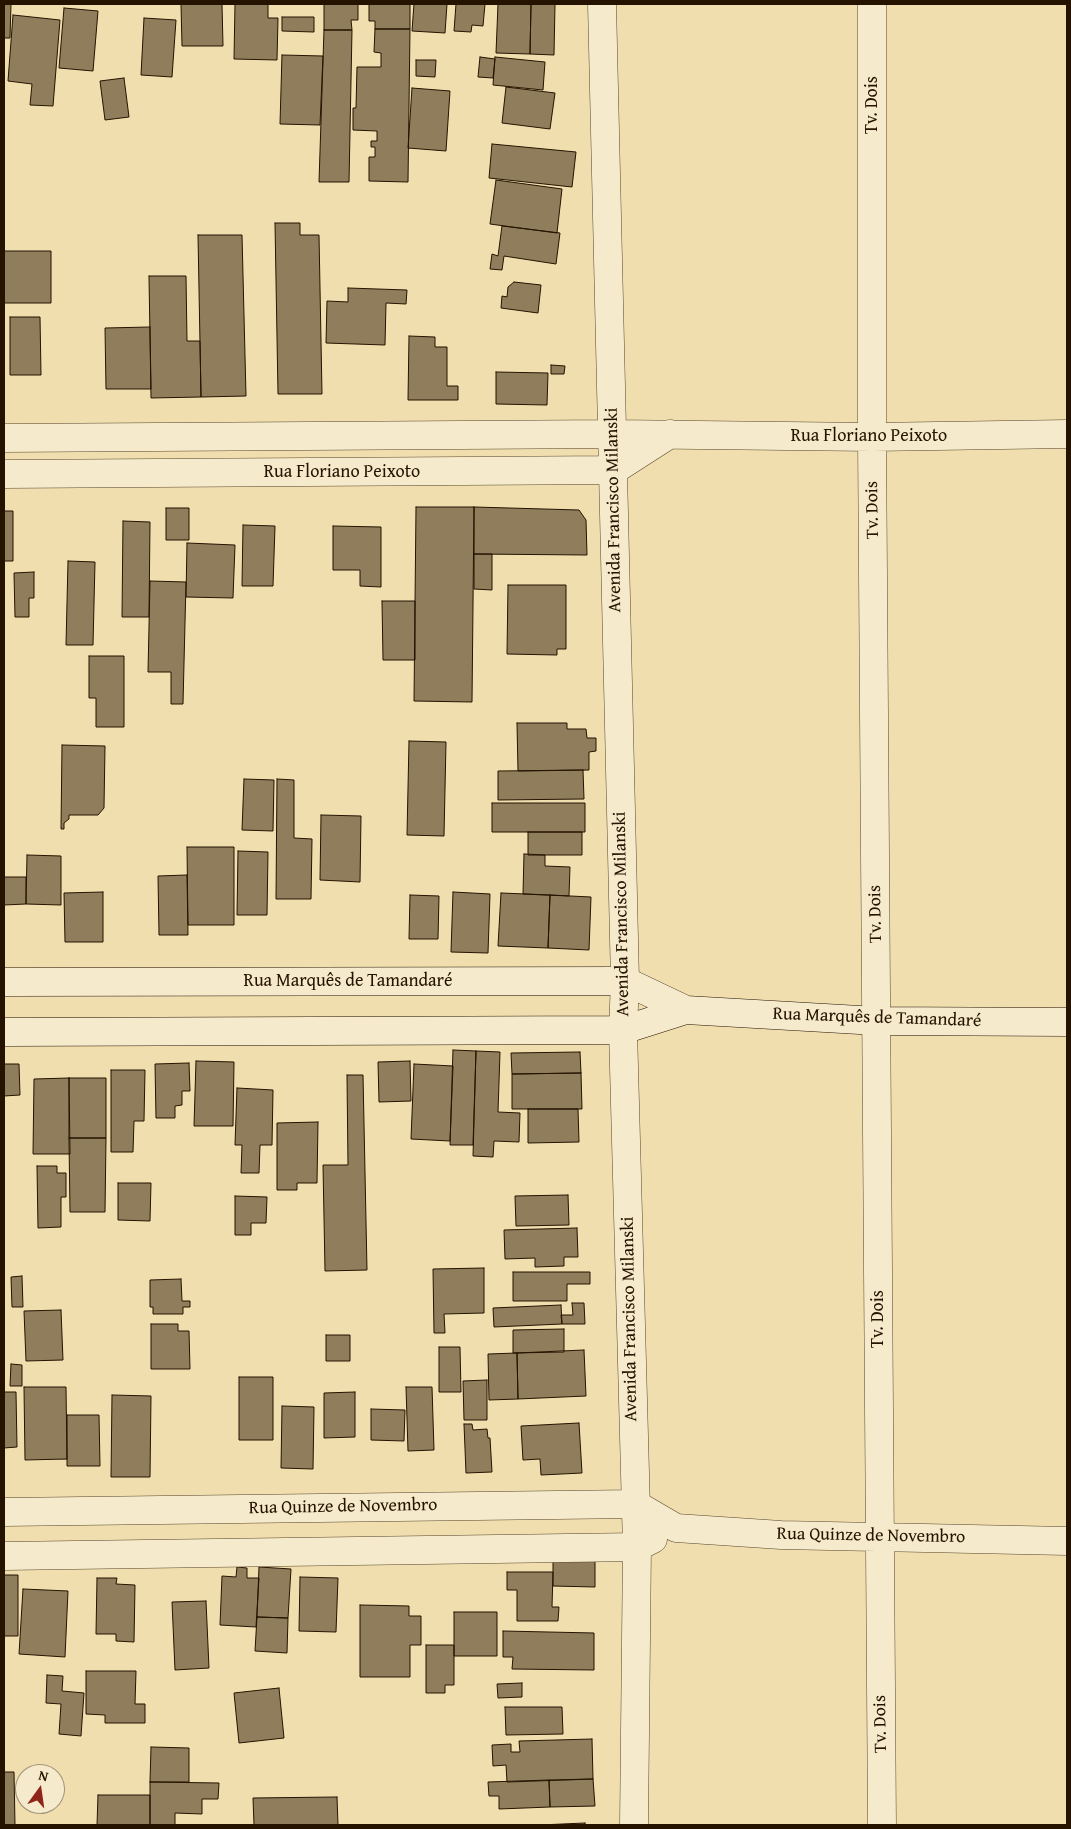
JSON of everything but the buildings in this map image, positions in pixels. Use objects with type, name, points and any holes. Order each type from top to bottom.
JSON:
[{"type":"street","name":"Avenida Francisco Milanski","points":[[602,4],[625,981],[623,1030],[637,1547],[634,1825]]},
{"type":"street","name":"Tv. Dois","points":[[872,4],[872,437],[878,1021],[879,1537],[882,1825]]},
{"type":"street","name":"Rua Floriano Peixoto","points":[[4,438],[613,434],[872,437],[1067,434]]},
{"type":"street","points":[[614,470],[670,434]]},
{"type":"street","name":"Rua Floriano Peixoto","points":[[4,474],[614,470]]},
{"type":"street","name":"Rua Marquês de Tamandaré","points":[[4,982],[625,981],[686,1010]]},
{"type":"street","name":"Rua Marquês de Tamandaré","points":[[4,1032],[623,1030],[686,1010],[878,1021],[1067,1022]]},
{"type":"street","name":"Rua Quinze de Novembro","points":[[4,1512],[635,1504],[676,1528],[781,1535],[1067,1541]]},
{"type":"street","name":"Rua Quinze de Novembro","points":[[4,1556],[637,1547],[676,1528]]}]
